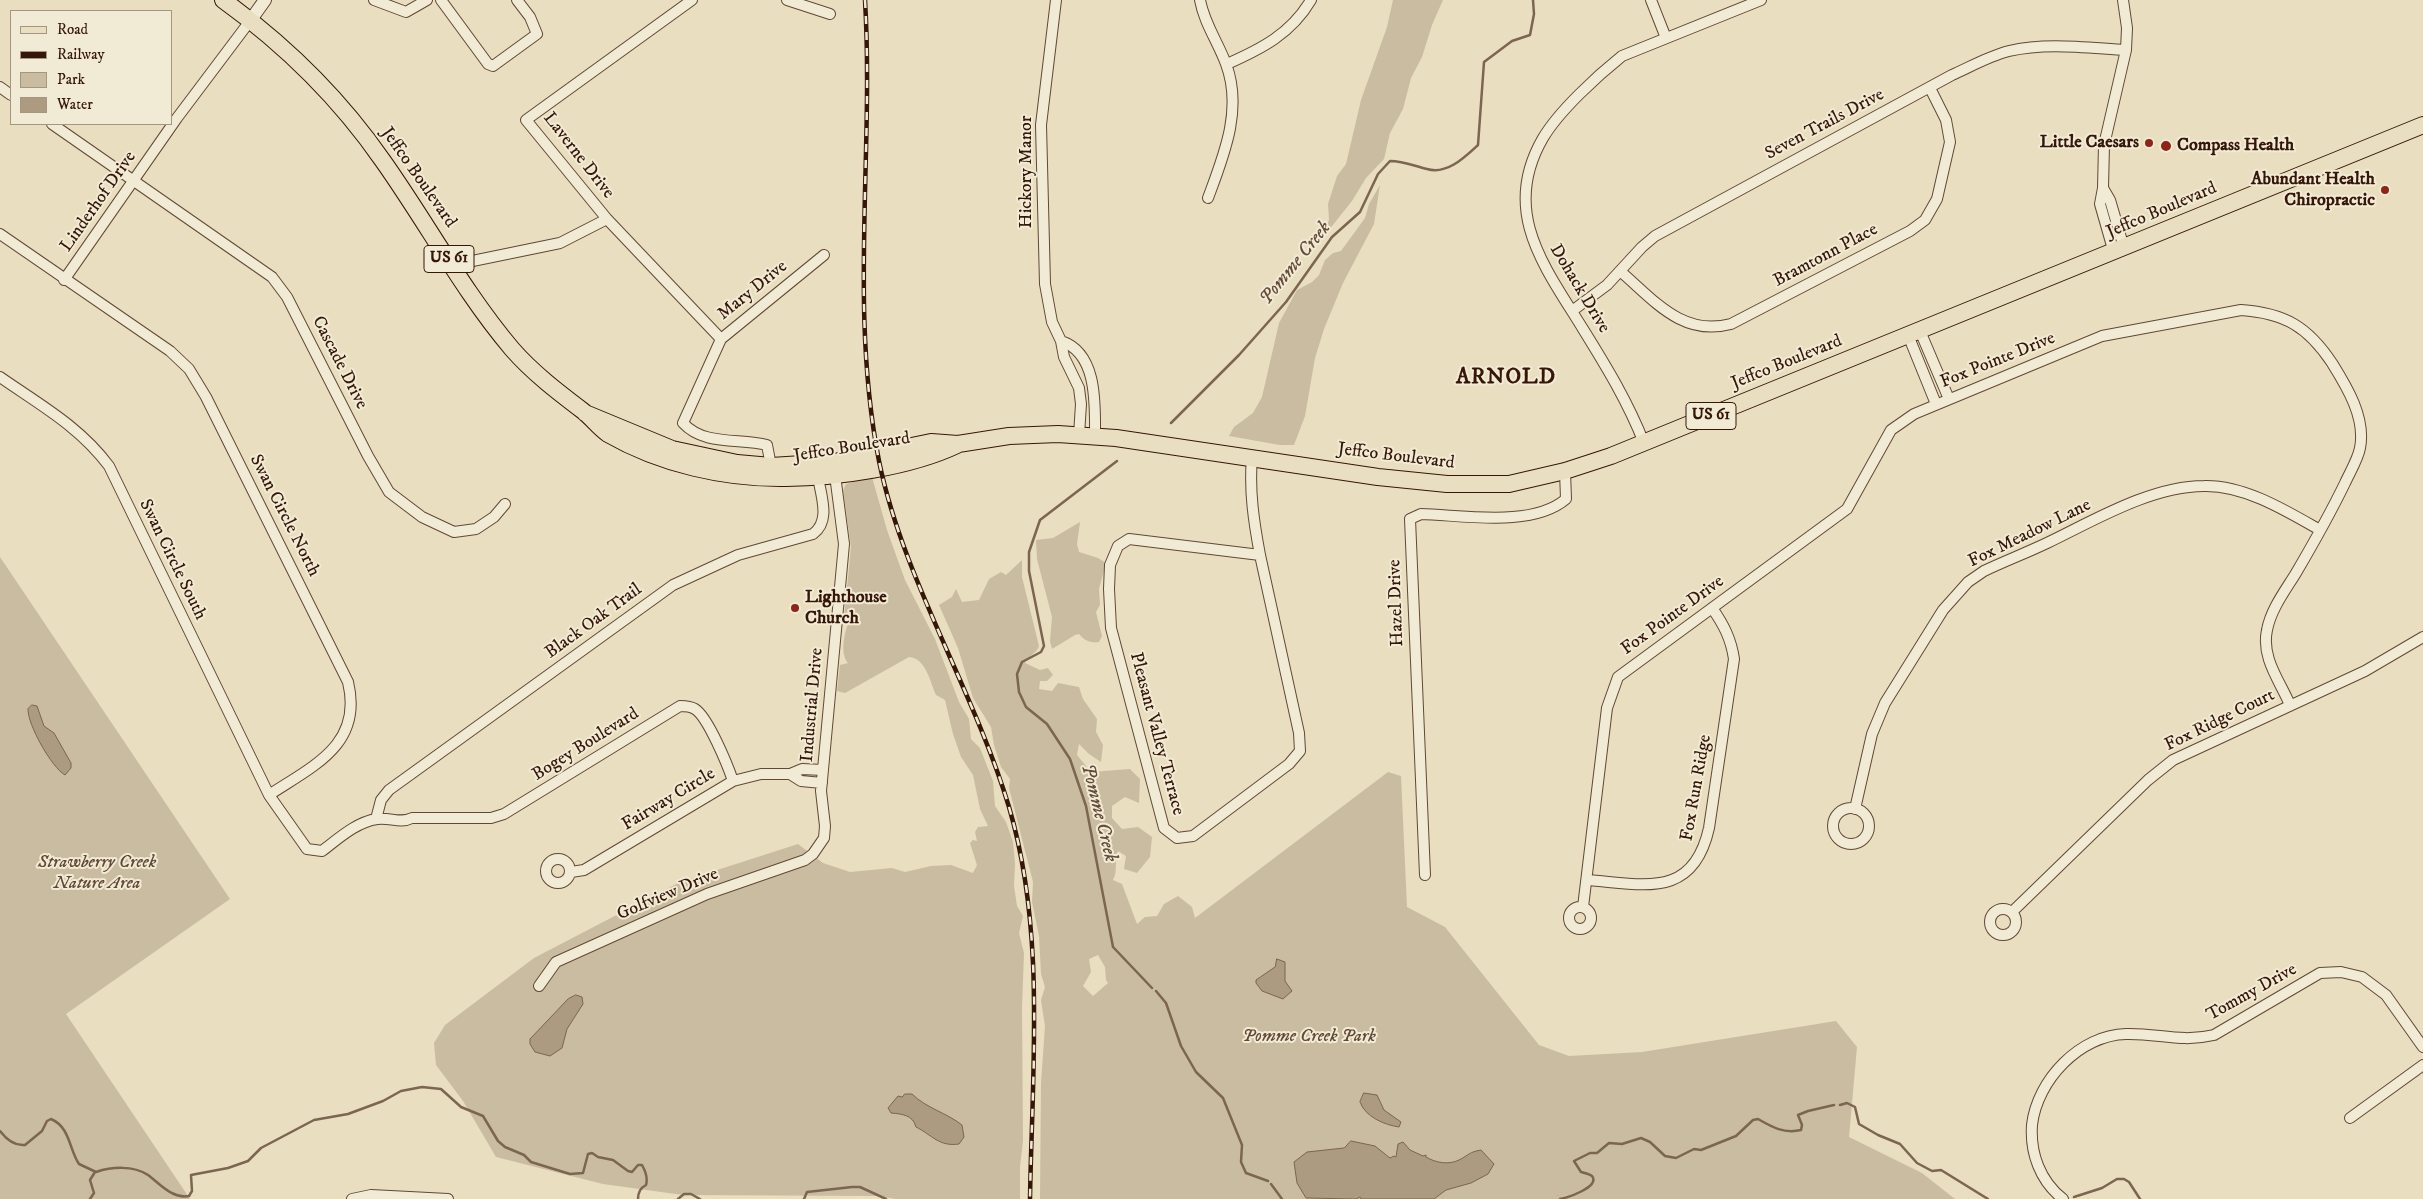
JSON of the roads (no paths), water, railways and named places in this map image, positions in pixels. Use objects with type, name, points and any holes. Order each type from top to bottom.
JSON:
[{"type":"main road","name":"Jeffco Boulevard","points":[[223,0],[300,65],[360,131],[383,160],[453,266],[513,350],[552,388],[606,432],[636,448],[700,469],[734,476],[770,478],[835,475],[935,455],[958,444]]},
{"type":"main road","name":"Jeffco Boulevard","points":[[585,413],[672,449],[737,463],[771,466],[834,462],[931,442],[958,444],[1016,435],[1087,436],[1378,477],[1446,484],[1509,484],[1565,471],[1644,443],[2423,125]]},
{"type":"street","points":[[250,21],[265,0]]},
{"type":"street","points":[[374,0],[406,12],[427,0]]},
{"type":"street","points":[[441,0],[488,64],[493,66],[537,34],[530,17],[517,0]]},
{"type":"street","name":"Laverne Drive","points":[[692,0],[526,120],[607,219],[721,339]]},
{"type":"street","points":[[787,0],[830,14]]},
{"type":"street","name":"Hickory Manor","points":[[1056,0],[1042,125],[1044,284],[1048,310],[1062,341],[1064,357],[1078,388],[1087,436]]},
{"type":"street","points":[[1200,0],[1204,18],[1227,64],[1233,92],[1232,121],[1208,198]]},
{"type":"street","points":[[1227,64],[1258,50],[1275,39],[1294,23],[1311,0]]},
{"type":"street","points":[[1651,0],[1666,38]]},
{"type":"street","name":"Dohack Drive","points":[[1644,443],[1618,387],[1540,259],[1529,229],[1525,203],[1531,164],[1549,128],[1609,67],[1632,51],[1761,0]]},
{"type":"street","points":[[2119,250],[2110,200],[2103,188],[2104,145],[2126,50],[2127,28],[2123,0]]},
{"type":"street","name":"Linderhof Drive","points":[[64,280],[133,180],[250,21]]},
{"type":"street","name":"Seven Trails Drive","points":[[1572,311],[1595,296],[1647,242],[1672,226],[1986,60],[2009,51],[2064,47],[2126,50]]},
{"type":"street","name":"Bramtonn Place","points":[[1620,271],[1661,307],[1679,319],[1700,327],[1720,327],[1732,324],[1910,231],[1925,220],[1938,199],[1950,142],[1946,120],[1930,88]]},
{"type":"street","name":"Cascade Drive","points":[[53,125],[272,277],[287,297],[368,456],[389,492],[422,517],[454,532],[476,529],[494,517],[505,504]]},
{"type":"street","points":[[453,266],[560,243],[607,219]]},
{"type":"street","points":[[0,234],[34,256],[64,280]]},
{"type":"street","name":"Mary Drive","points":[[771,466],[767,444],[710,438],[692,433],[683,423],[721,339],[824,255]]},
{"type":"street","name":"Swan Circle North","points":[[64,280],[170,351],[190,369],[206,396],[348,682],[352,700],[348,727],[340,742],[308,770],[269,794]]},
{"type":"street","name":"Fox Pointe Drive","points":[[1583,907],[1607,708],[1618,677],[1847,509],[1891,430],[1914,414],[1936,404],[2102,336],[2242,310],[2263,311],[2299,326],[2317,342],[2339,374],[2356,408],[2360,428],[2360,448],[2334,506],[2277,603],[2267,630],[2268,661],[2290,705]]},
{"type":"street","points":[[1914,333],[1949,399]]},
{"type":"street","points":[[1914,333],[1936,404]]},
{"type":"street","name":"Hickory Manor","points":[[1062,341],[1076,348],[1090,378],[1096,403],[1087,436]]},
{"type":"street","name":"Swan Circle South","points":[[0,377],[72,426],[88,440],[109,466],[269,794]]},
{"type":"street","name":"Pleasant Valley Terrace","points":[[1252,458],[1250,480],[1252,512],[1299,733],[1300,751],[1289,764],[1193,836],[1178,838],[1164,828],[1120,669],[1111,628],[1110,565],[1118,546],[1129,539],[1260,555]]},
{"type":"street","name":"Hazel Drive","points":[[1425,875],[1410,520],[1421,514],[1522,518],[1549,510],[1558,507],[1566,500],[1565,471]]},
{"type":"street","name":"Industrial Drive","points":[[818,848],[824,838],[822,783],[844,544],[835,475]]},
{"type":"street","name":"Black Oak Trail","points":[[376,819],[380,800],[389,790],[673,585],[738,555],[813,534],[823,522],[824,514],[818,477]]},
{"type":"street","name":"Fox Meadow Lane","points":[[1855,808],[1872,734],[1885,703],[1943,610],[1968,582],[1978,575],[2108,514],[2159,493],[2180,488],[2205,485],[2252,494],[2320,530]]},
{"type":"street","name":"Fox Run Ridge","points":[[1587,880],[1647,886],[1663,883],[1686,871],[1704,847],[1709,828],[1734,660],[1731,641],[1724,625],[1712,608]]},
{"type":"street","name":"Fox Ridge Court","points":[[2012,912],[2148,780],[2173,760],[2365,671],[2423,637]]},
{"type":"street","name":"Bogey Boulevard","points":[[269,794],[307,849],[314,852],[322,851],[358,826],[376,819],[391,818],[397,815],[406,815],[412,818],[491,818],[504,814],[664,714],[684,706],[692,707],[700,713],[723,755],[733,781]]},
{"type":"street","points":[[806,769],[806,782]]},
{"type":"street","name":"Fairway Circle","points":[[571,872],[579,872],[588,868],[733,781],[761,774],[790,774],[806,769],[824,770]]},
{"type":"street","name":"Fairway Circle","points":[[790,774],[806,782],[822,783]]},
{"type":"street","name":"Golfview Drive","points":[[539,986],[556,962],[707,894],[805,860],[818,848]]},
{"type":"street","name":"Tommy Drive","points":[[2063,1199],[2056,1193],[2036,1162],[2031,1139],[2034,1112],[2044,1087],[2061,1065],[2080,1050],[2103,1037],[2126,1034],[2194,1039],[2214,1035],[2320,973],[2341,972],[2362,977],[2386,995],[2423,1047]]},
{"type":"street","points":[[2350,1118],[2423,1065]]},
{"type":"street","points":[[352,1199],[371,1195],[448,1199]]},
{"type":"water","points":[[32,705],[37,706],[44,726],[54,733],[71,763],[71,768],[65,775],[47,755],[36,735],[28,709]]},
{"type":"water","points":[[1277,959],[1285,962],[1285,981],[1292,991],[1283,999],[1262,991],[1256,983],[1256,980],[1275,967]]},
{"type":"water","points":[[576,995],[582,997],[583,1004],[567,1029],[562,1048],[550,1056],[535,1052],[530,1044],[530,1039],[568,999]]},
{"type":"water","points":[[1364,1093],[1377,1095],[1384,1110],[1401,1122],[1399,1127],[1382,1122],[1366,1112],[1360,1102]]},
{"type":"water","points":[[905,1094],[912,1094],[962,1125],[964,1137],[959,1144],[946,1144],[936,1140],[916,1127],[910,1118],[891,1113],[888,1108],[898,1096],[902,1097]]},
{"type":"water","points":[[1351,1141],[1375,1146],[1390,1158],[1396,1157],[1398,1144],[1403,1142],[1410,1150],[1442,1163],[1455,1162],[1481,1150],[1494,1164],[1488,1174],[1471,1183],[1446,1190],[1434,1199],[1306,1198],[1297,1183],[1294,1162],[1307,1152],[1344,1148]]},
{"type":"waterway","name":"Pomme Creek","points":[[1171,423],[1239,355],[1286,302],[1332,237],[1360,212],[1378,174],[1390,161],[1427,169],[1442,169],[1455,164],[1478,145],[1484,62],[1512,41],[1530,35],[1534,14],[1533,0]]},
{"type":"waterway","name":"Pomme Creek","points":[[1117,461],[1040,520],[1029,552],[1029,571],[1044,646],[1041,652],[1022,662],[1017,674],[1019,692],[1026,707],[1047,724],[1070,759],[1086,806],[1113,947],[1152,988]]},
{"type":"waterway","name":"Pomme Creek","points":[[1156,991],[1166,1003],[1181,1046],[1196,1072],[1223,1098],[1242,1145],[1241,1162],[1246,1173],[1268,1181]]},
{"type":"waterway","points":[[0,1131],[11,1141],[25,1145],[42,1131],[47,1121],[51,1119],[62,1127],[66,1133],[79,1164],[96,1172],[115,1168],[136,1170],[148,1175],[172,1193],[189,1196],[192,1191],[191,1175],[228,1168],[248,1161],[261,1148],[314,1120],[348,1114],[383,1101],[401,1091],[422,1087],[441,1089],[461,1107],[483,1116],[498,1141],[505,1147],[524,1155],[531,1162],[570,1174],[583,1173],[588,1154],[592,1153],[598,1157],[613,1160],[632,1172],[638,1165],[642,1165],[647,1182],[640,1190],[638,1199]]},
{"type":"waterway","points":[[1840,1105],[1847,1103],[1855,1107],[1859,1124],[1878,1135],[1900,1144],[1917,1163],[1932,1171],[1941,1170],[1988,1199]]},
{"type":"waterway","points":[[1560,1199],[1582,1191],[1592,1184],[1592,1176],[1581,1172],[1574,1161],[1590,1153],[1597,1153],[1609,1143],[1622,1144],[1641,1138],[1650,1142],[1665,1156],[1676,1158],[1694,1149],[1701,1150],[1736,1136],[1753,1120],[1758,1119],[1773,1127],[1784,1130],[1801,1130],[1802,1125],[1798,1115],[1834,1105]]},
{"type":"waterway","points":[[90,1199],[94,1193],[90,1180],[95,1172]]},
{"type":"waterway","points":[[2074,1197],[2102,1188],[2117,1179],[2124,1179],[2129,1182],[2140,1199]]},
{"type":"waterway","name":"Pomme Creek","points":[[1271,1184],[1282,1199]]},
{"type":"waterway","points":[[804,1199],[807,1192],[852,1187],[860,1187],[886,1199]]},
{"type":"waterway","points":[[678,1199],[684,1194],[691,1194],[700,1199]]},
{"type":"railway","points":[[865,0],[867,115],[864,289],[865,346],[870,404],[879,461],[890,505],[921,591],[994,763],[1009,807],[1021,854],[1028,903],[1034,1001],[1030,1199]]},
{"type":"place","name":"Little Caesars","points":[[2149,143]]},
{"type":"place","name":"Compass Health","points":[[2166,146]]},
{"type":"place","name":"Abundant Health Chiropractic","points":[[2385,190]]},
{"type":"place","name":"Lighthouse Church","points":[[795,608]]},
{"type":"district","name":"ARNOLD","points":[[1506,378]]},
{"type":"park label","name":"Strawberry Creek Nature Area","points":[[97,873]]},
{"type":"park label","name":"Pomme Creek Park","points":[[1309,1037]]}]
